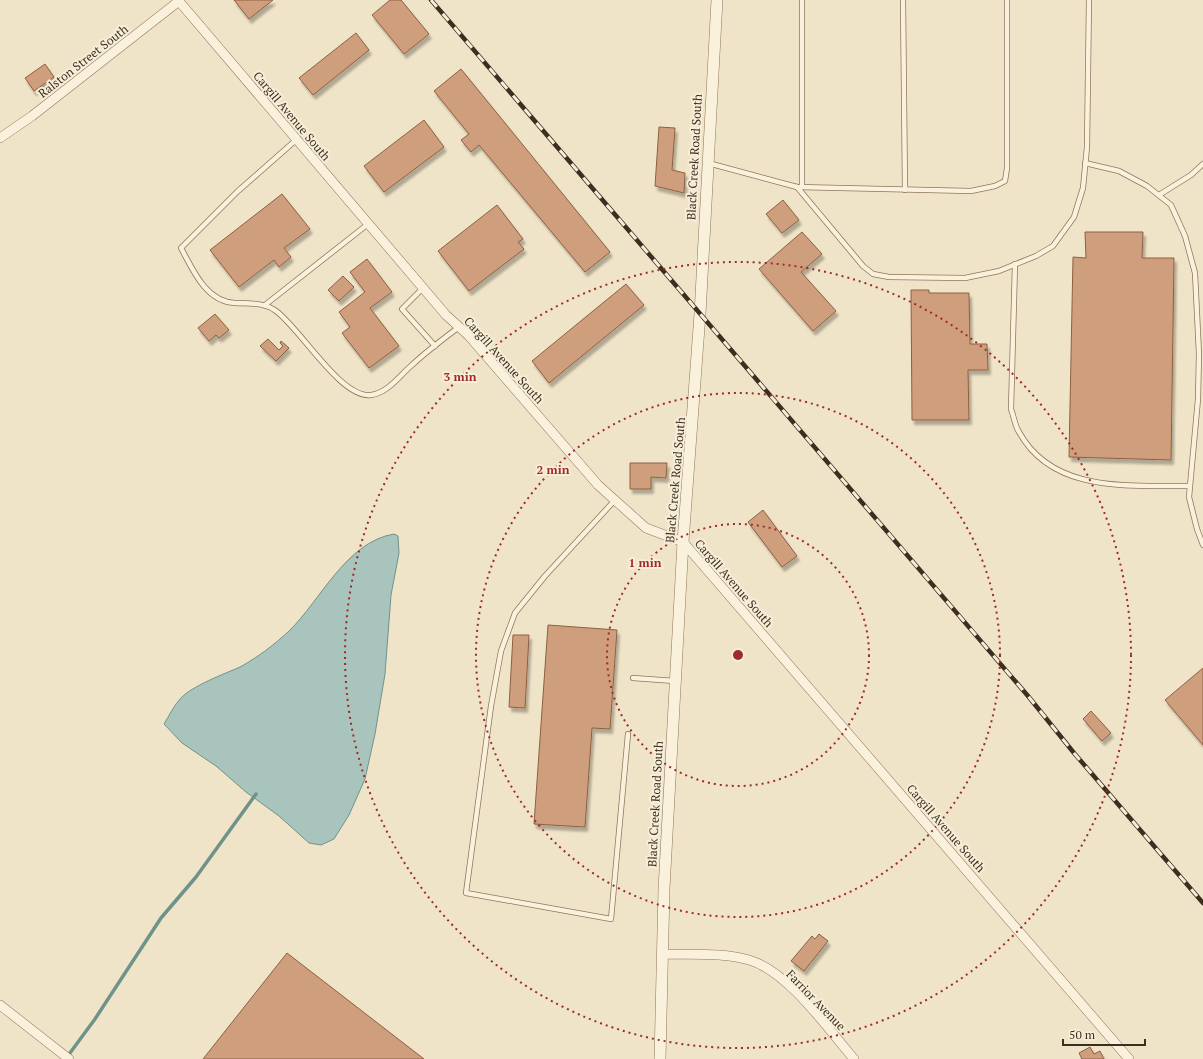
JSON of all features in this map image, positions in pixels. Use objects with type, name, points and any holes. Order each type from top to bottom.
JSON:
[{"type":"street","name":"Black Creek Road South","points":[[660,1059],[662,954],[675,681],[683,542],[700,314],[707,162],[717,0]]},
{"type":"street","name":"Ralston Street South","points":[[0,138],[43,107],[178,1]]},
{"type":"street","name":"Cargill Avenue South","points":[[178,1],[446,316],[469,336],[598,485],[646,528],[683,542],[1129,1059]]},
{"type":"street","name":"Farrior Avenue","points":[[662,954],[732,956],[761,964],[795,991],[854,1059]]},
{"type":"street","points":[[0,1005],[69,1059]]},
{"type":"lane","points":[[802,0],[799,187],[863,266],[873,274],[890,277],[965,278],[982,276],[1036,256],[1053,246],[1074,217],[1083,188],[1085,163],[1089,0]]},
{"type":"lane","points":[[903,0],[905,190]]},
{"type":"lane","points":[[707,162],[799,187],[971,191],[995,186],[1005,181],[1008,168],[1007,0]]},
{"type":"lane","points":[[296,140],[238,190],[181,248],[201,283],[220,300],[234,303],[265,305],[277,311],[348,388],[362,395],[372,395],[381,392],[459,327]]},
{"type":"lane","points":[[1085,163],[1119,172],[1147,186],[1171,205],[1185,236],[1195,273],[1198,369],[1198,399],[1189,497],[1196,529],[1203,545]]},
{"type":"lane","points":[[1159,195],[1191,175],[1203,164]]},
{"type":"lane","points":[[265,305],[318,265],[368,224]]},
{"type":"lane","points":[[1015,264],[1011,409],[1018,431],[1030,450],[1048,465],[1062,473],[1094,483],[1190,486]]},
{"type":"lane","points":[[423,288],[402,309],[435,346]]},
{"type":"lane","points":[[615,500],[545,576],[515,613],[512,619],[501,651],[491,706],[466,893],[612,919],[628,734]]},
{"type":"lane","points":[[633,678],[675,681]]},
{"type":"water","points":[[394,534],[398,536],[399,553],[391,595],[385,674],[375,734],[365,779],[349,815],[334,839],[321,845],[309,843],[279,816],[246,792],[216,766],[182,743],[164,724],[176,704],[186,694],[200,685],[247,663],[289,631],[348,560],[362,548],[377,539]]},
{"type":"building","points":[[234,0],[273,0],[249,19]]},
{"type":"building","points":[[390,0],[401,0],[429,34],[404,54],[372,15]]},
{"type":"building","points":[[356,33],[369,50],[313,95],[299,78]]},
{"type":"building","points":[[45,64],[54,77],[34,91],[25,78]]},
{"type":"building","points":[[461,69],[610,252],[585,272],[479,145],[471,152],[461,140],[469,134],[434,91]]},
{"type":"building","points":[[424,120],[444,147],[384,192],[364,166]]},
{"type":"building","points":[[659,127],[675,128],[672,170],[685,173],[684,193],[655,186]]},
{"type":"building","points":[[282,194],[310,229],[284,248],[291,257],[279,267],[274,260],[239,287],[210,250]]},
{"type":"building","points":[[783,200],[799,220],[782,233],[766,214]]},
{"type":"building","points":[[497,205],[523,239],[518,242],[524,249],[469,291],[438,251]]},
{"type":"building","points":[[802,232],[822,254],[801,272],[836,311],[813,331],[759,269]]},
{"type":"building","points":[[1085,232],[1143,232],[1142,258],[1174,258],[1171,460],[1069,457],[1073,257],[1086,258]]},
{"type":"building","points":[[367,259],[392,292],[370,308],[399,346],[369,368],[342,333],[350,327],[339,312],[365,292],[350,272]]},
{"type":"building","points":[[343,276],[354,287],[339,301],[328,290]]},
{"type":"building","points":[[626,284],[644,305],[549,383],[532,361]]},
{"type":"building","points":[[911,290],[929,290],[929,293],[969,293],[970,344],[987,344],[988,370],[968,370],[969,420],[912,420]]},
{"type":"building","points":[[215,314],[229,330],[219,338],[216,335],[209,341],[198,328]]},
{"type":"building","points":[[268,339],[279,350],[283,346],[280,343],[281,341],[289,348],[276,361],[260,346]]},
{"type":"building","points":[[630,463],[667,463],[666,478],[651,477],[651,489],[630,489]]},
{"type":"building","points":[[763,510],[797,556],[782,567],[748,522]]},
{"type":"building","points":[[548,625],[617,630],[610,729],[592,728],[585,827],[534,824]]},
{"type":"building","points":[[513,635],[529,635],[525,708],[509,707]]},
{"type":"building","points":[[1203,668],[1203,745],[1165,700]]},
{"type":"building","points":[[1091,711],[1111,733],[1102,741],[1083,719]]},
{"type":"building","points":[[819,934],[828,941],[804,971],[791,961],[812,936],[815,939]]},
{"type":"building","points":[[287,953],[424,1059],[203,1059]]},
{"type":"building","points":[[1090,1047],[1094,1054],[1100,1051],[1104,1059],[1082,1059],[1079,1053]]},
{"type":"waterway","points":[[67,1057],[95,1019],[161,918],[196,877],[256,794]]},
{"type":"railway","points":[[431,0],[1028,696],[1074,753],[1203,903]]}]
